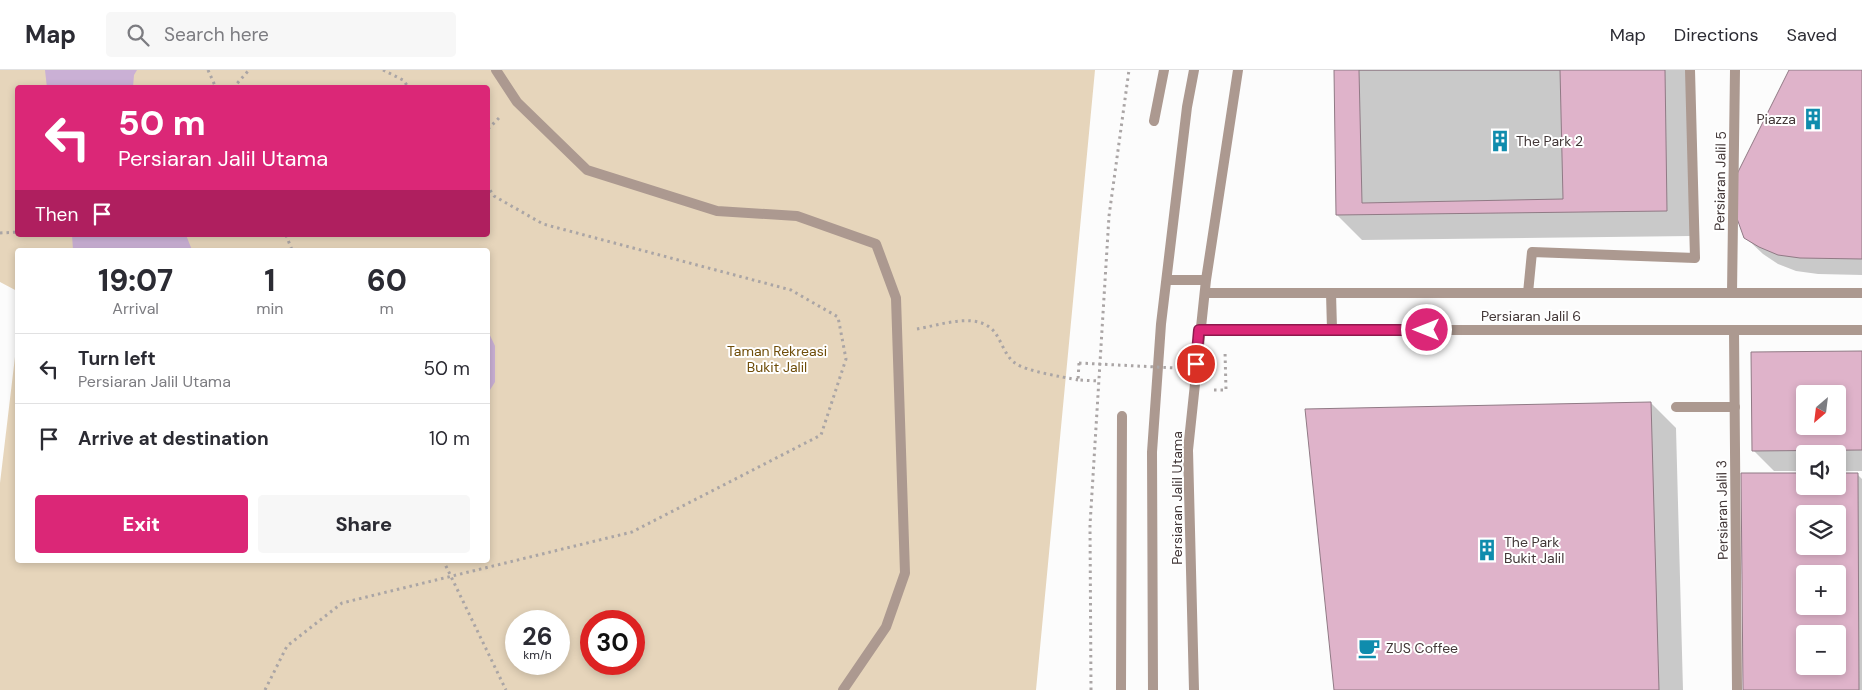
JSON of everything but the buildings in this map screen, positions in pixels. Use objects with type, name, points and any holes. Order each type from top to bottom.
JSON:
[{"type":"street","points":[[496,70],[516,102],[587,170],[717,211],[797,216],[876,244],[896,298],[906,573],[886,627],[843,690]]},
{"type":"street","points":[[1154,121],[1164,70]]},
{"type":"street","name":"Persiaran Jalil Utama","points":[[1153,690],[1152,452],[1161,324],[1187,107],[1194,70]]},
{"type":"street","name":"Persiaran Jalil Utama","points":[[1194,690],[1188,450],[1199,330],[1238,70]]},
{"type":"street","points":[[1528,293],[1532,252],[1696,258],[1690,70]]},
{"type":"street","name":"Persiaran Jalil 5","points":[[1732,293],[1735,70]]},
{"type":"street","points":[[1167,280],[1206,280]]},
{"type":"street","name":"Persiaran Jalil 6","points":[[1205,293],[1862,293]]},
{"type":"street","points":[[1331,293],[1332,329]]},
{"type":"street","name":"Persiaran Jalil 6","points":[[1199,330],[1862,330]]},
{"type":"street","name":"Persiaran Jalil 3","points":[[1734,330],[1737,690]]},
{"type":"street","points":[[1676,407],[1735,407]]},
{"type":"street","points":[[1120,690],[1122,416]]},
{"type":"path","points":[[208,70],[215,85]]},
{"type":"path","points":[[236,85],[249,70]]},
{"type":"path","points":[[383,70],[403,80],[406,85]]},
{"type":"path","points":[[1091,690],[1090,525],[1110,216],[1129,70]]},
{"type":"path","points":[[265,690],[287,646],[342,602],[632,532],[821,435],[846,359],[838,317],[791,290],[543,224],[494,196],[490,190]]},
{"type":"path","points":[[0,233],[15,232]]},
{"type":"path","points":[[897,332],[971,320],[980,321],[995,332],[1015,363],[1026,368],[1078,380],[1099,381]]},
{"type":"path","points":[[1225,330],[1226,390]]},
{"type":"path","points":[[1078,380],[1079,363],[1214,370]]},
{"type":"path","points":[[444,563],[506,690]]},
{"type":"green space","name":"Taman Rekreasi Bukit Jalil","points":[[0,70],[1095,70],[1036,690],[0,690],[0,483],[15,357],[15,563],[490,563],[490,248],[15,248],[15,290],[0,282]]},
{"type":"shaded area","points":[[45,70],[137,70],[134,75],[133,85],[47,85]]},
{"type":"shaded area","points":[[72,237],[187,237],[191,248],[73,248]]},
{"type":"shaded area","points":[[490,335],[495,346],[495,382],[490,390]]},
{"type":"place","name":"Piazza","points":[[1813,119]]},
{"type":"place","name":"The Park 2","points":[[1500,141]]},
{"type":"place","name":"The Park Bukit Jalil","points":[[1487,550]]},
{"type":"place","name":"ZUS Coffee","points":[[1369,648]]},
{"type":"route","points":[[1196,364],[1199,330],[1427,330]]}]
